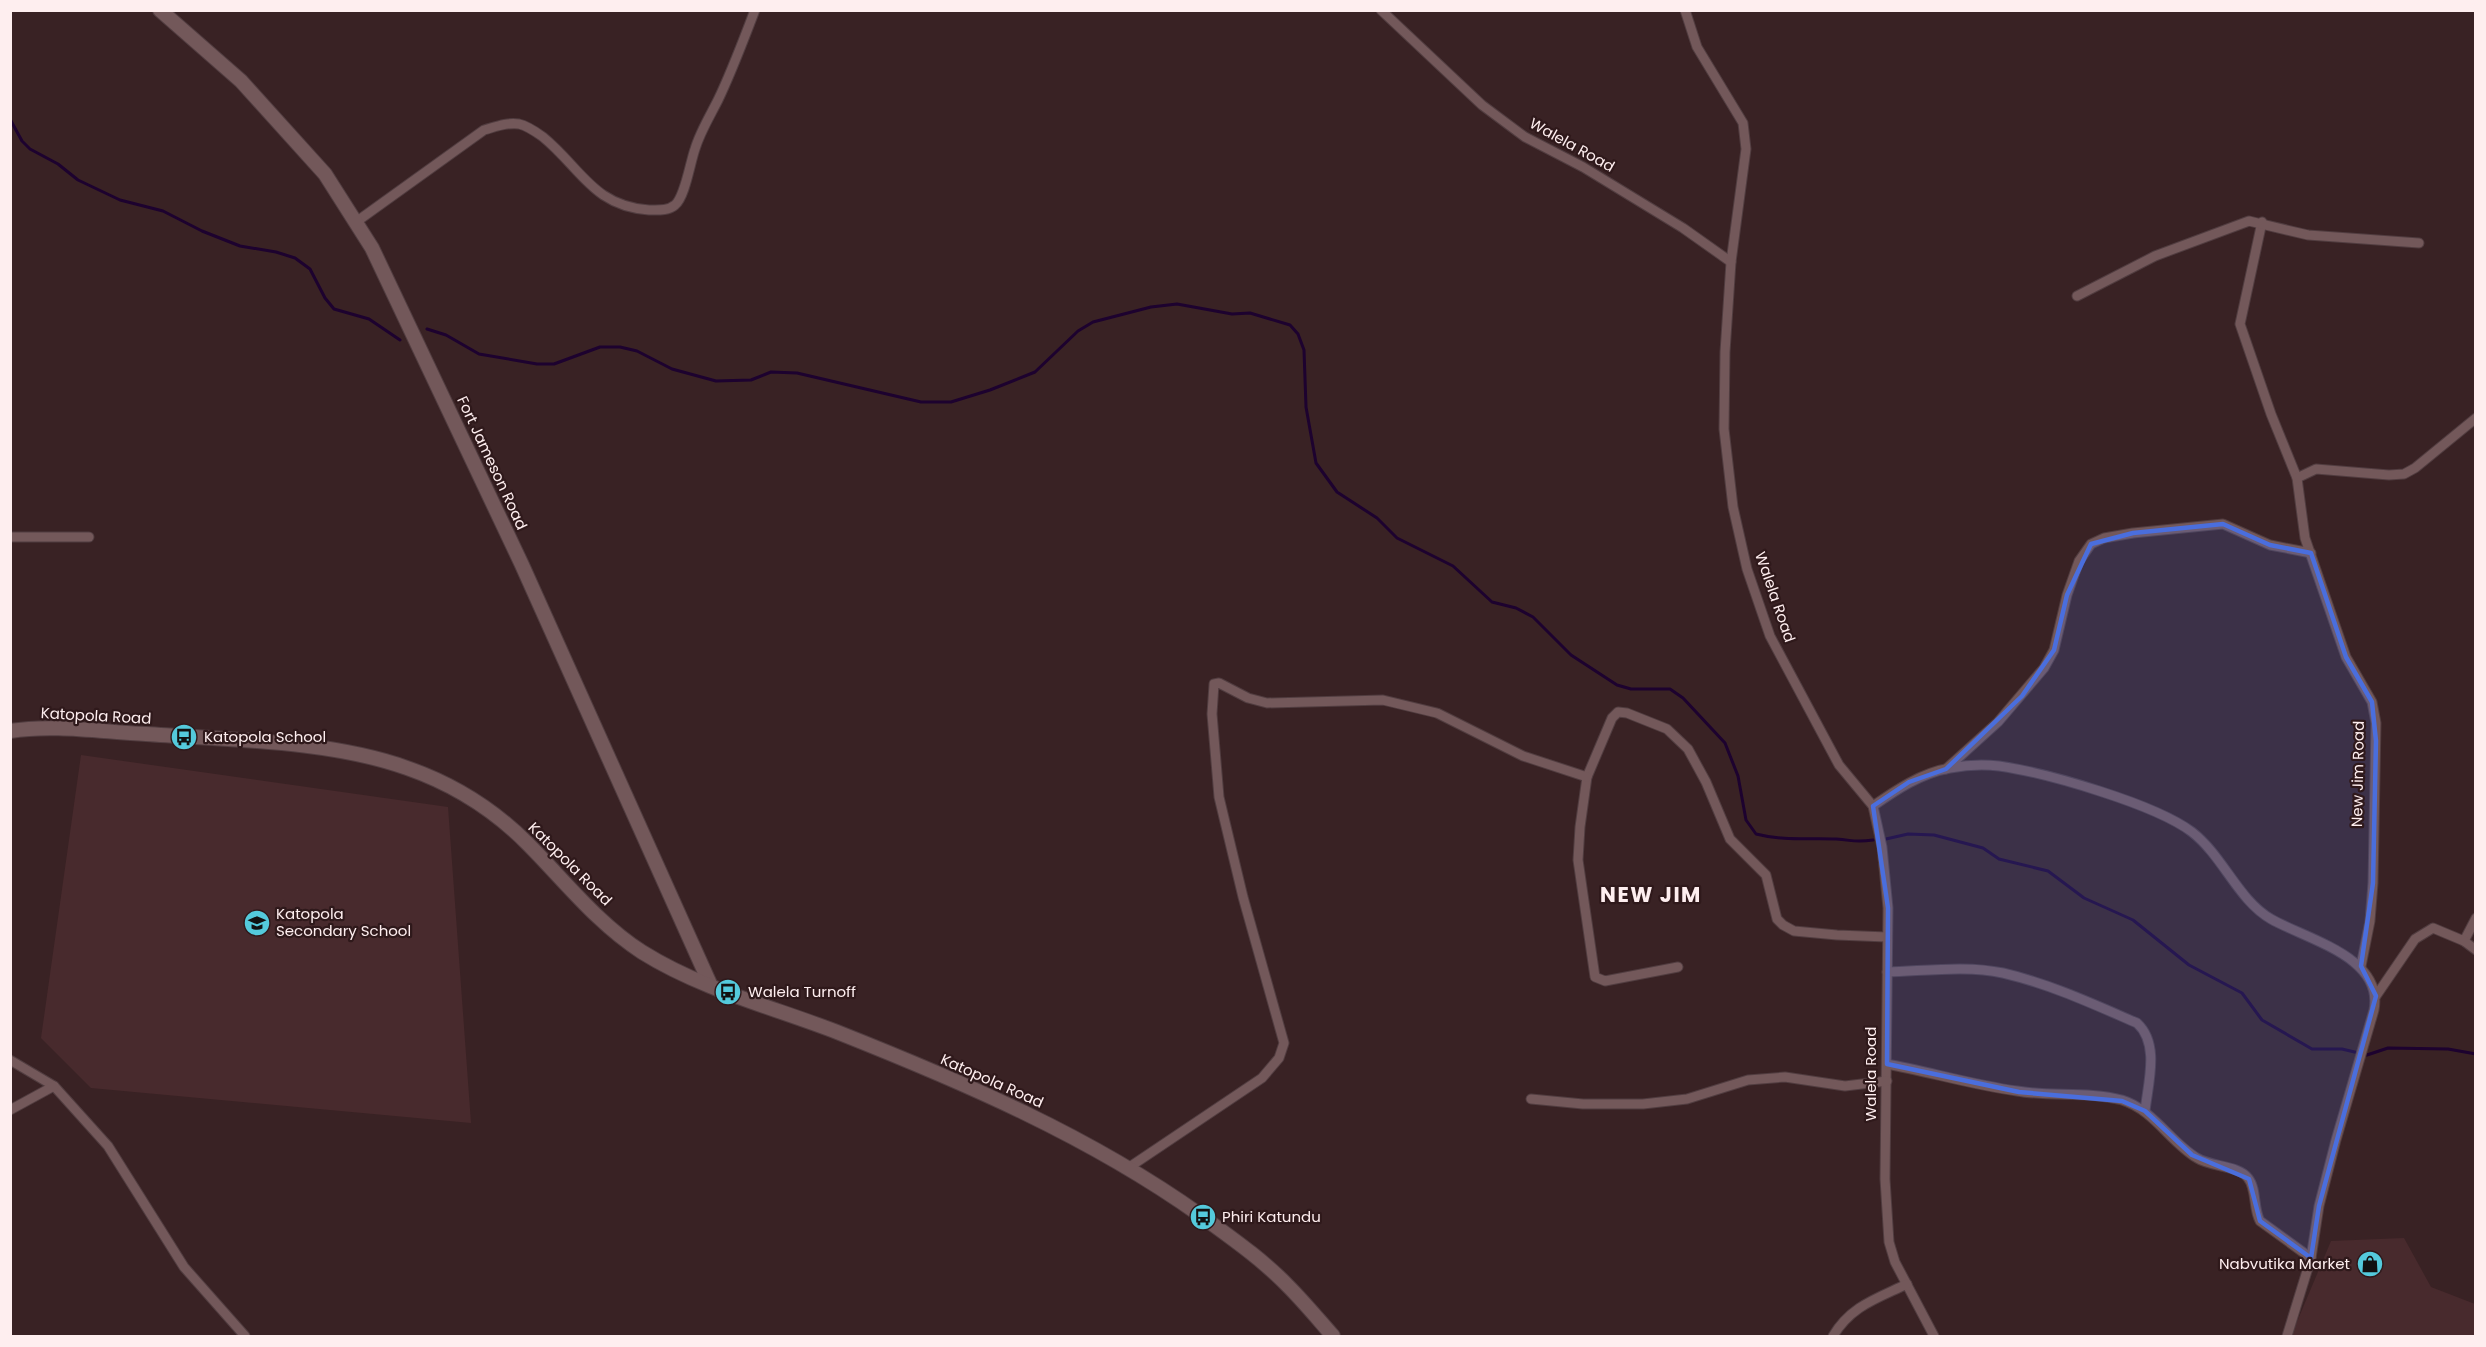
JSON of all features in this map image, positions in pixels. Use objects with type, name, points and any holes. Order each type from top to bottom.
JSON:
[{"type":"street","name":"Fort Jameson Road","points":[[160,10],[241,81],[325,174],[372,248],[522,565],[711,986]]},
{"type":"street","points":[[356,222],[483,130],[506,124],[520,124],[534,130],[560,151],[576,173],[598,194],[614,203],[640,209],[663,210],[675,205],[683,195],[700,134],[718,99],[755,10]]},
{"type":"street","name":"Walela Road","points":[[1381,10],[1482,105],[1525,137],[1582,167],[1683,228],[1731,262],[1724,429],[1733,507],[1747,569],[1770,636],[1839,765],[1873,806],[1882,847],[1888,908],[1885,1179],[1889,1242],[1907,1284],[1934,1336]]},
{"type":"street","points":[[1685,10],[1697,47],[1743,123],[1746,149],[1731,262]]},
{"type":"street","points":[[2077,296],[2155,256],[2249,221],[2262,222],[2308,236],[2419,243]]},
{"type":"street","name":"New Jim Road","points":[[2262,222],[2240,324],[2297,478],[2305,538],[2346,657],[2372,702],[2376,723],[2373,883],[2370,921],[2361,966]]},
{"type":"street","points":[[2297,478],[2316,469],[2371,475],[2404,474],[2415,468],[2475,418]]},
{"type":"street","points":[[1946,769],[1998,722],[2044,668],[2054,650],[2067,595],[2079,561],[2091,544],[2104,538],[2133,533],[2223,524],[2270,544],[2311,553]]},
{"type":"street","points":[[10,537],[89,537]]},
{"type":"street","points":[[1128,1168],[1262,1078],[1279,1058],[1284,1043],[1243,897],[1219,797],[1212,714],[1214,684],[1219,683],[1248,698],[1267,703],[1383,699],[1437,713],[1523,756],[1587,777]]},
{"type":"street","points":[[1678,967],[1605,981],[1595,976],[1578,860],[1587,777],[1612,718],[1618,712],[1627,712],[1667,729],[1688,749],[1730,839],[1759,865],[1766,875],[1777,919],[1783,925],[1794,931],[1837,936],[1887,937]]},
{"type":"street","name":"Katopola Road","points":[[14,732],[215,739],[354,752],[407,768],[465,792],[525,841],[583,903],[639,950],[680,974],[842,1034],[1007,1104],[1128,1168],[1235,1240],[1286,1284],[1333,1336]]},
{"type":"street","points":[[1873,806],[1909,782],[1946,769],[1972,765],[1998,766],[2033,773],[2111,796],[2163,817],[2192,832],[2254,904],[2270,919],[2304,933],[2361,966],[2371,980],[2376,996]]},
{"type":"street","points":[[2464,941],[2475,918]]},
{"type":"street","points":[[2287,1336],[2311,1258],[2319,1206],[2376,996],[2415,939],[2433,928],[2464,941],[2475,950]]},
{"type":"street","points":[[1887,972],[1956,969],[2001,973],[2067,992],[2137,1023],[2146,1032],[2151,1047],[2145,1112]]},
{"type":"street","points":[[10,1060],[54,1086],[108,1146],[184,1267],[245,1336]]},
{"type":"street","points":[[1887,1064],[2019,1092],[2097,1096],[2122,1101],[2145,1112],[2192,1155],[2205,1163],[2241,1172],[2249,1179],[2255,1213],[2260,1221],[2311,1258]]},
{"type":"street","points":[[1531,1099],[1583,1104],[1643,1104],[1687,1099],[1718,1088],[1785,1077],[1845,1086],[1887,1081]]},
{"type":"street","points":[[10,1110],[54,1086]]},
{"type":"street","points":[[1833,1336],[1846,1317],[1855,1309],[1907,1284]]},
{"type":"highlighted area","points":[[2223,524],[2270,545],[2311,553],[2346,657],[2372,702],[2376,741],[2373,883],[2361,966],[2376,996],[2319,1206],[2311,1258],[2260,1221],[2249,1179],[2192,1155],[2145,1111],[2122,1101],[2019,1092],[1887,1064],[1888,908],[1873,806],[1909,782],[1946,769],[2022,696],[2054,650],[2067,595],[2091,544],[2133,533]]},
{"type":"shaded area","name":"Katopola Secondary School","points":[[81,755],[448,807],[471,1123],[91,1088],[41,1038]]},
{"type":"shaded area","name":"Nabvutika Market","points":[[2404,1238],[2431,1287],[2475,1304],[2475,1336],[2291,1336],[2331,1241]]},
{"type":"waterway","points":[[10,119],[22,141],[30,149],[58,164],[78,180],[120,200],[163,211],[202,231],[240,246],[276,252],[295,258],[310,269],[325,298],[334,309],[369,319],[400,340]]},
{"type":"waterway","points":[[427,329],[446,335],[479,354],[537,364],[554,364],[600,347],[620,347],[637,351],[672,369],[716,381],[751,380],[771,372],[797,373],[921,402],[951,402],[990,390],[1035,372],[1078,331],[1093,322],[1151,307],[1177,304],[1232,314],[1250,313],[1290,325],[1298,334],[1304,350],[1306,407],[1316,463],[1337,492],[1377,518],[1397,538],[1453,566],[1492,602],[1516,608],[1533,617],[1571,655],[1617,685],[1631,689],[1670,689],[1683,698],[1725,743],[1738,776],[1746,820],[1756,834],[1786,838],[1873,840]]},
{"type":"waterway","points":[[1886,839],[1908,834],[1934,835],[1983,848],[1999,859],[2048,871],[2084,898],[2133,920],[2189,965],[2242,993],[2262,1020],[2312,1049],[2342,1049],[2367,1055],[2388,1048],[2448,1049],[2476,1054]]},
{"type":"place","name":"Katopola School","points":[[184,737]]},
{"type":"place","name":"Katopola Secondary School","points":[[257,923]]},
{"type":"place","name":"Walela Turnoff","points":[[728,992]]},
{"type":"place","name":"Phiri Katundu","points":[[1203,1217]]},
{"type":"place","name":"Nabvutika Market","points":[[2370,1264]]},
{"type":"district","name":"NEW JIM","points":[[1651,895]]}]
